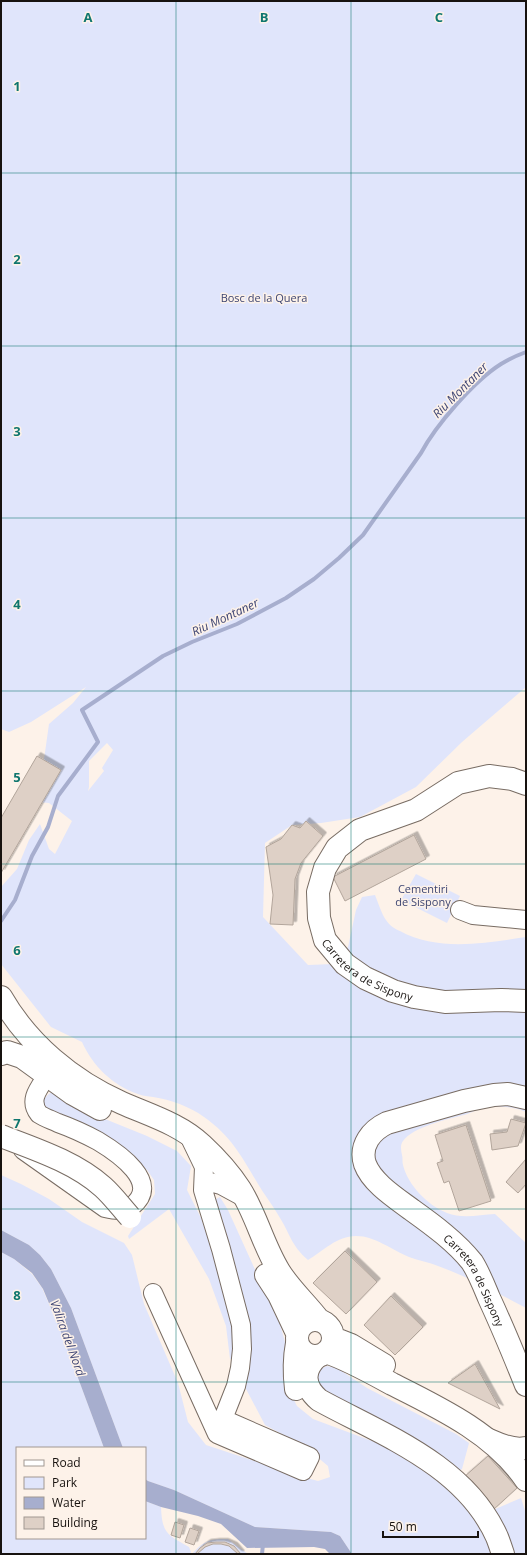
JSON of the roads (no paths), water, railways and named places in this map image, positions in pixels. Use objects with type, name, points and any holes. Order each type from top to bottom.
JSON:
[{"type":"main road","name":"Carretera de Sispony","points":[[526,784],[512,779],[489,776],[458,783],[416,810],[360,830],[337,848],[325,868],[318,892],[319,918],[326,940],[345,964],[365,978],[393,991],[414,997],[445,1002],[500,1000],[526,1001]]},
{"type":"main road","points":[[1,996],[47,1076],[87,1102],[184,1147],[210,1179],[234,1205],[260,1265],[279,1295],[305,1353],[332,1347],[380,1363],[470,1412],[497,1438],[508,1458],[526,1480]]},
{"type":"main road","points":[[1,1006],[1,1031]]},
{"type":"main road","points":[[1,1054],[7,1052],[35,1055],[68,1072],[84,1084],[188,1134],[203,1146],[230,1174],[245,1198],[262,1237],[280,1272],[298,1297],[329,1326],[332,1347]]},
{"type":"main road","name":"Carretera de Sispony","points":[[526,1098],[508,1094],[494,1095],[464,1101],[388,1123],[378,1127],[372,1132],[365,1146],[364,1156],[367,1168],[378,1183],[456,1245],[472,1262],[526,1384]]},
{"type":"main road","points":[[1,1137],[48,1155],[90,1177],[104,1188],[130,1217]]},
{"type":"main road","points":[[314,1313],[313,1320],[303,1324],[297,1338],[295,1356],[294,1377],[296,1389],[304,1404],[320,1413],[402,1444]]},
{"type":"main road","points":[[332,1347],[309,1366],[307,1372],[308,1386],[314,1396],[326,1404],[402,1444],[433,1464],[468,1493],[481,1509],[493,1529],[503,1554]]},
{"type":"main road","points":[[497,1438],[525,1447]]},
{"type":"street","points":[[460,910],[473,915],[526,920]]},
{"type":"street","points":[[1,1137],[36,1159],[105,1208],[116,1211],[128,1209],[135,1204],[141,1195],[143,1188],[142,1180],[136,1172],[98,1141],[42,1117],[36,1110],[34,1096],[47,1076]]},
{"type":"street","points":[[188,1134],[210,1179],[245,1198]]},
{"type":"street","points":[[153,1293],[220,1427],[236,1386],[242,1349],[241,1325],[221,1249],[203,1190],[210,1179]]},
{"type":"water","name":"Valira del Nord","points":[[1,1230],[29,1245],[40,1255],[51,1269],[71,1308],[123,1447],[104,1447],[61,1332],[43,1289],[32,1273],[14,1259],[1,1252]]},
{"type":"water","points":[[146,1480],[174,1490],[255,1527],[331,1532],[340,1536],[352,1554],[330,1554],[325,1549],[314,1547],[247,1548],[221,1524],[198,1516],[161,1507],[146,1501]]},
{"type":"waterway","name":"Riu Montaner","points":[[1,921],[15,900],[32,856],[48,827],[58,796],[98,742],[82,710],[163,656],[192,642],[237,624],[286,598],[314,579],[363,535],[436,430],[456,404],[490,372],[501,364],[526,352]]},
{"type":"waterway","points":[[262,1554],[263,1544]]},
{"type":"park label","name":"Bosc de la Quera","points":[[264,297]]},
{"type":"park label","name":"Cementiri de Sispony","points":[[423,894]]}]
